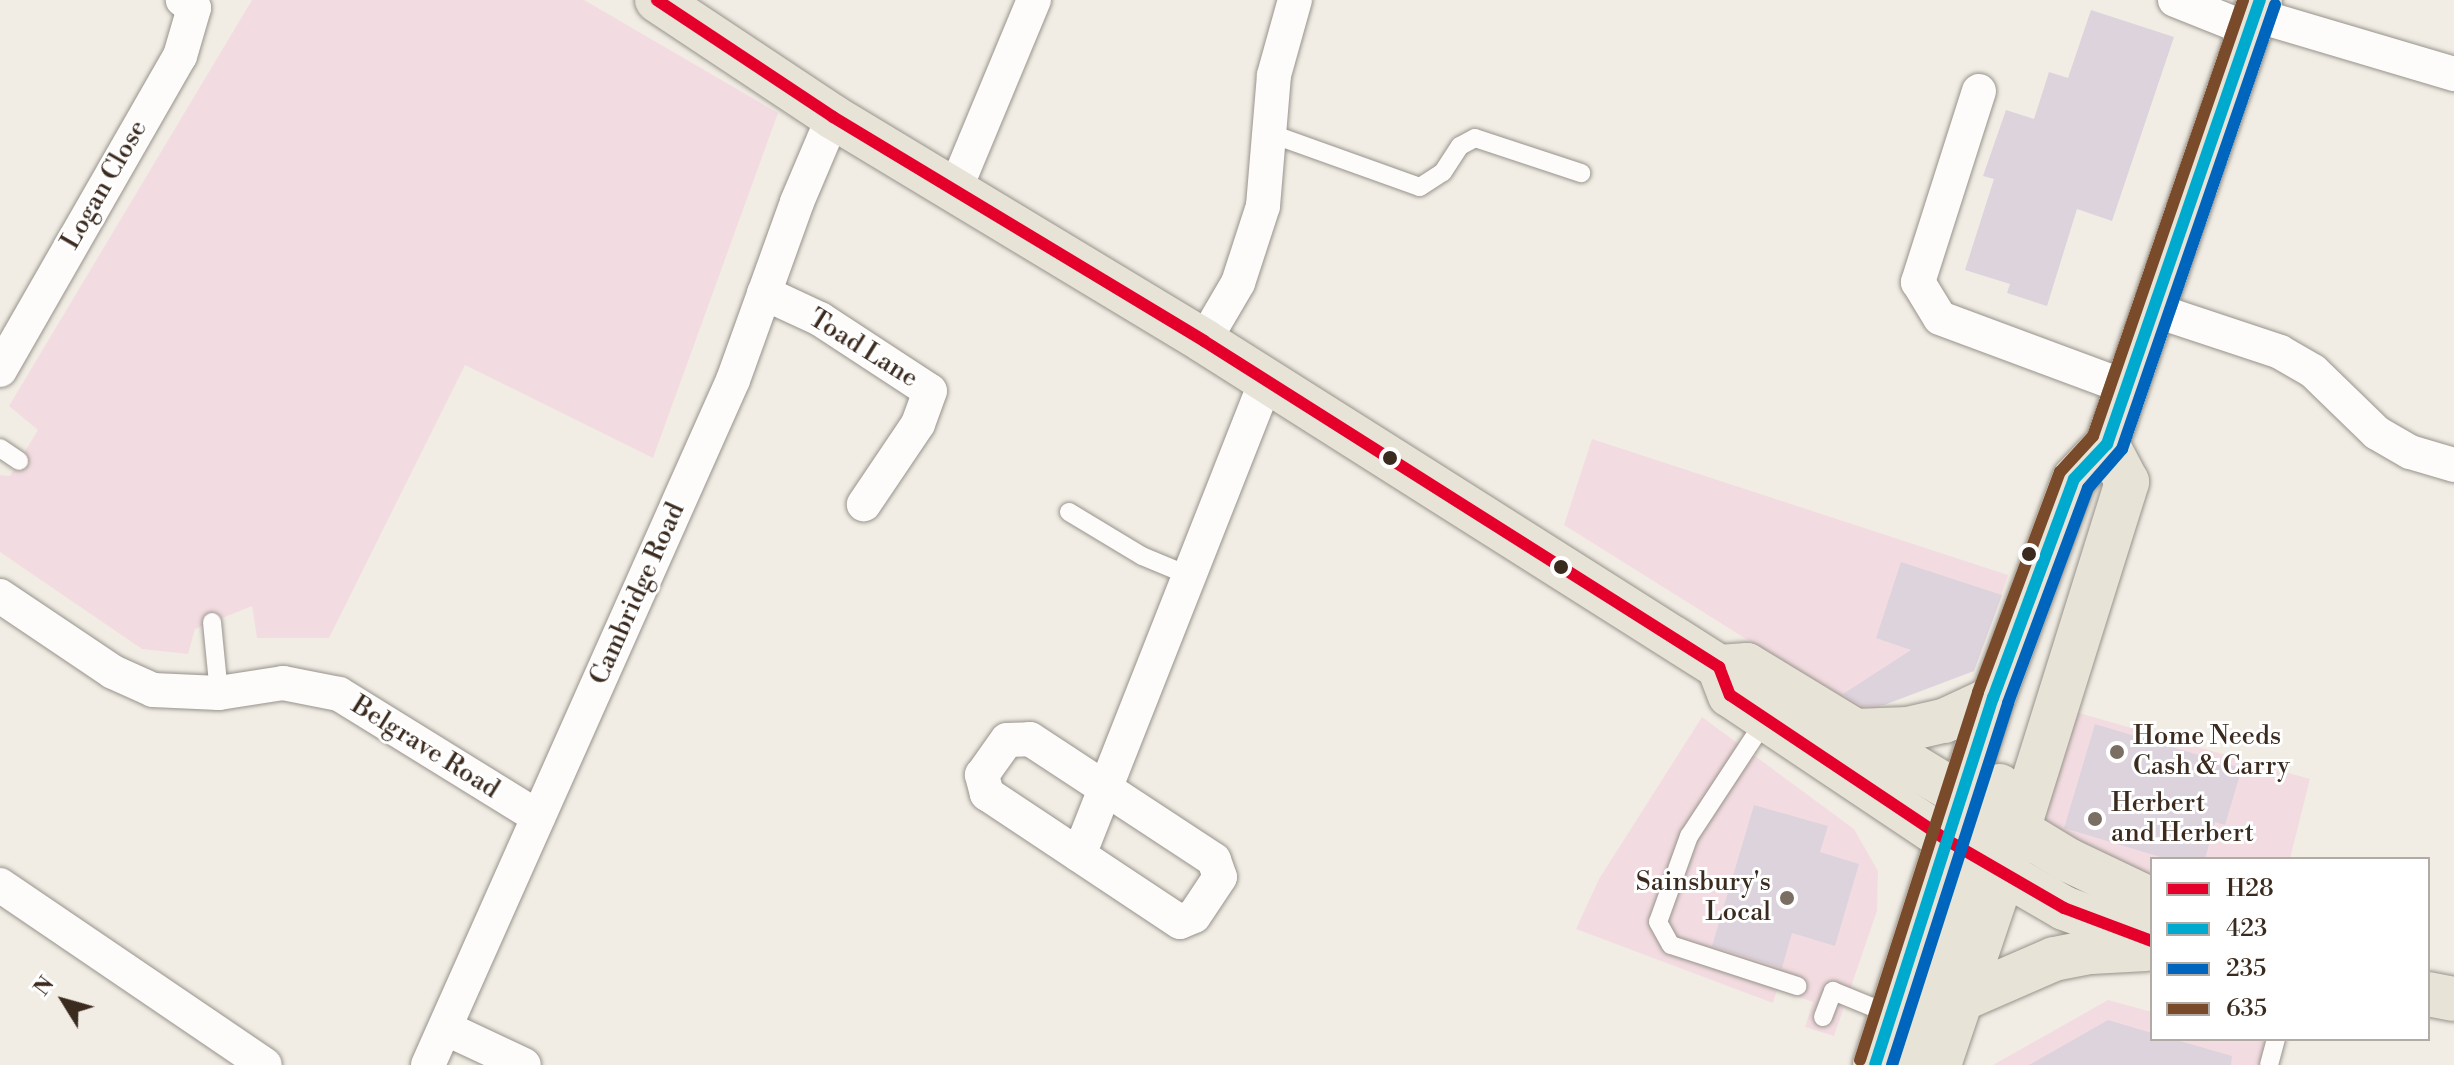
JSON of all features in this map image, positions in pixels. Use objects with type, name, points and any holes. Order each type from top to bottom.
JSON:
[{"type":"main road","points":[[657,0],[833,117],[1204,341],[1719,667],[1730,695],[1975,857],[2095,922],[2150,940]]},
{"type":"main road","points":[[1907,1065],[1975,857],[2105,482],[2126,387],[2255,15]]},
{"type":"main road","points":[[1875,1065],[1889,1014],[1975,857],[1990,813],[1993,698],[2074,479],[2112,456]]},
{"type":"main road","points":[[1719,667],[1747,665],[2092,874],[2150,899]]},
{"type":"main road","points":[[1855,731],[1908,729],[1944,721],[1993,698]]},
{"type":"main road","points":[[1939,1065],[1962,999],[1975,857]]},
{"type":"main road","points":[[1962,999],[2054,959],[2091,952],[2150,948]]},
{"type":"street","name":"Logan Close","points":[[0,370],[8,334],[180,56],[194,8],[183,0]]},
{"type":"street","points":[[954,192],[1034,0]]},
{"type":"street","points":[[1204,341],[1238,283],[1263,206],[1274,75],[1295,0]]},
{"type":"street","points":[[2175,0],[2255,15],[2454,74]]},
{"type":"street","points":[[1979,91],[1918,282],[1940,318],[2126,387]]},
{"type":"street","name":"Cambridge Road","points":[[428,1065],[733,380],[833,117]]},
{"type":"street","name":"Toad Lane","points":[[764,293],[820,319],[930,391],[918,424],[864,504]]},
{"type":"street","points":[[2154,310],[2280,352],[2313,371],[2377,433],[2410,452],[2454,465]]},
{"type":"street","points":[[1079,855],[1266,381]]},
{"type":"street","name":"Belgrave Road","points":[[0,596],[126,678],[153,690],[219,693],[283,683],[339,694],[538,817]]},
{"type":"street","points":[[1030,739],[1106,789],[1214,860],[1220,877],[1194,916],[1180,922],[987,794],[982,775],[1007,740],[1030,739]]},
{"type":"street","points":[[0,885],[265,1065]]},
{"type":"street","points":[[445,1028],[524,1065]]},
{"type":"lane","points":[[1269,133],[1420,187],[1443,172],[1460,146],[1475,138],[1581,173]]},
{"type":"lane","points":[[0,448],[19,461]]},
{"type":"lane","points":[[1069,512],[1142,556],[1190,576]]},
{"type":"lane","points":[[212,622],[219,693]]},
{"type":"lane","points":[[1766,719],[1689,836],[1658,922],[1671,945],[1797,986]]},
{"type":"lane","points":[[1823,1017],[1833,991],[1889,1014]]},
{"type":"lane","points":[[2269,1065],[2275,1041]]},
{"type":"shaded area","points":[[252,0],[584,0],[778,113],[653,458],[465,365],[329,638],[257,638],[252,606],[195,629],[188,654],[142,649],[0,552],[0,475],[10,476],[38,430],[9,406]]},
{"type":"shaded area","points":[[1592,439],[2008,575],[1991,624],[1905,696],[1864,713],[1564,525]]},
{"type":"shaded area","points":[[2065,709],[2310,779],[2290,857],[2150,857],[2150,884],[2034,815]]},
{"type":"shaded area","points":[[1702,717],[1854,829],[1878,871],[1877,911],[1834,1036],[1805,1027],[1813,1002],[1777,990],[1773,1003],[1576,929],[1599,879]]},
{"type":"shaded area","points":[[2108,1000],[2150,1011],[2150,1041],[2261,1041],[2282,1047],[2278,1065],[1993,1065]]},
{"type":"building","points":[[2091,10],[2174,37],[2112,221],[2077,209],[2047,306],[2007,293],[2010,284],[1965,270],[1994,179],[1983,176],[2006,110],[2034,119],[2049,72],[2068,78]]},
{"type":"building","points":[[1901,562],[2002,595],[1974,671],[1884,705],[1862,706],[1843,694],[1911,650],[1876,638]]},
{"type":"building","points":[[2095,724],[2242,768],[2225,825],[2215,822],[2206,857],[2160,857],[2064,828]]},
{"type":"building","name":"Sainsbury's Local","points":[[1754,805],[1828,826],[1820,852],[1859,864],[1835,946],[1792,933],[1782,968],[1712,946]]},
{"type":"building","points":[[2108,1020],[2150,1032],[2150,1041],[2180,1041],[2232,1056],[2231,1065],[2029,1065]]},
{"type":"transit line","name":"H28","points":[[657,0],[833,117],[1204,341],[1719,667],[1730,695],[1945,839],[2064,908],[2150,940]]},
{"type":"transit line","name":"635","points":[[1860,1060],[1978,692],[2060,472],[2093,436],[2243,0]]},
{"type":"transit line","name":"423","points":[[1875,1065],[1993,698],[2074,479],[2107,444],[2260,0]]},
{"type":"transit line","name":"235","points":[[1892,1065],[2008,703],[2088,488],[2122,449],[2275,5]]},
{"type":"place","name":"Home Needs Cash & Carry","points":[[2117,752]]},
{"type":"place","name":"Herbert and Herbert","points":[[2095,819]]},
{"type":"place","name":"Sainsbury's Local","points":[[1787,898]]}]
